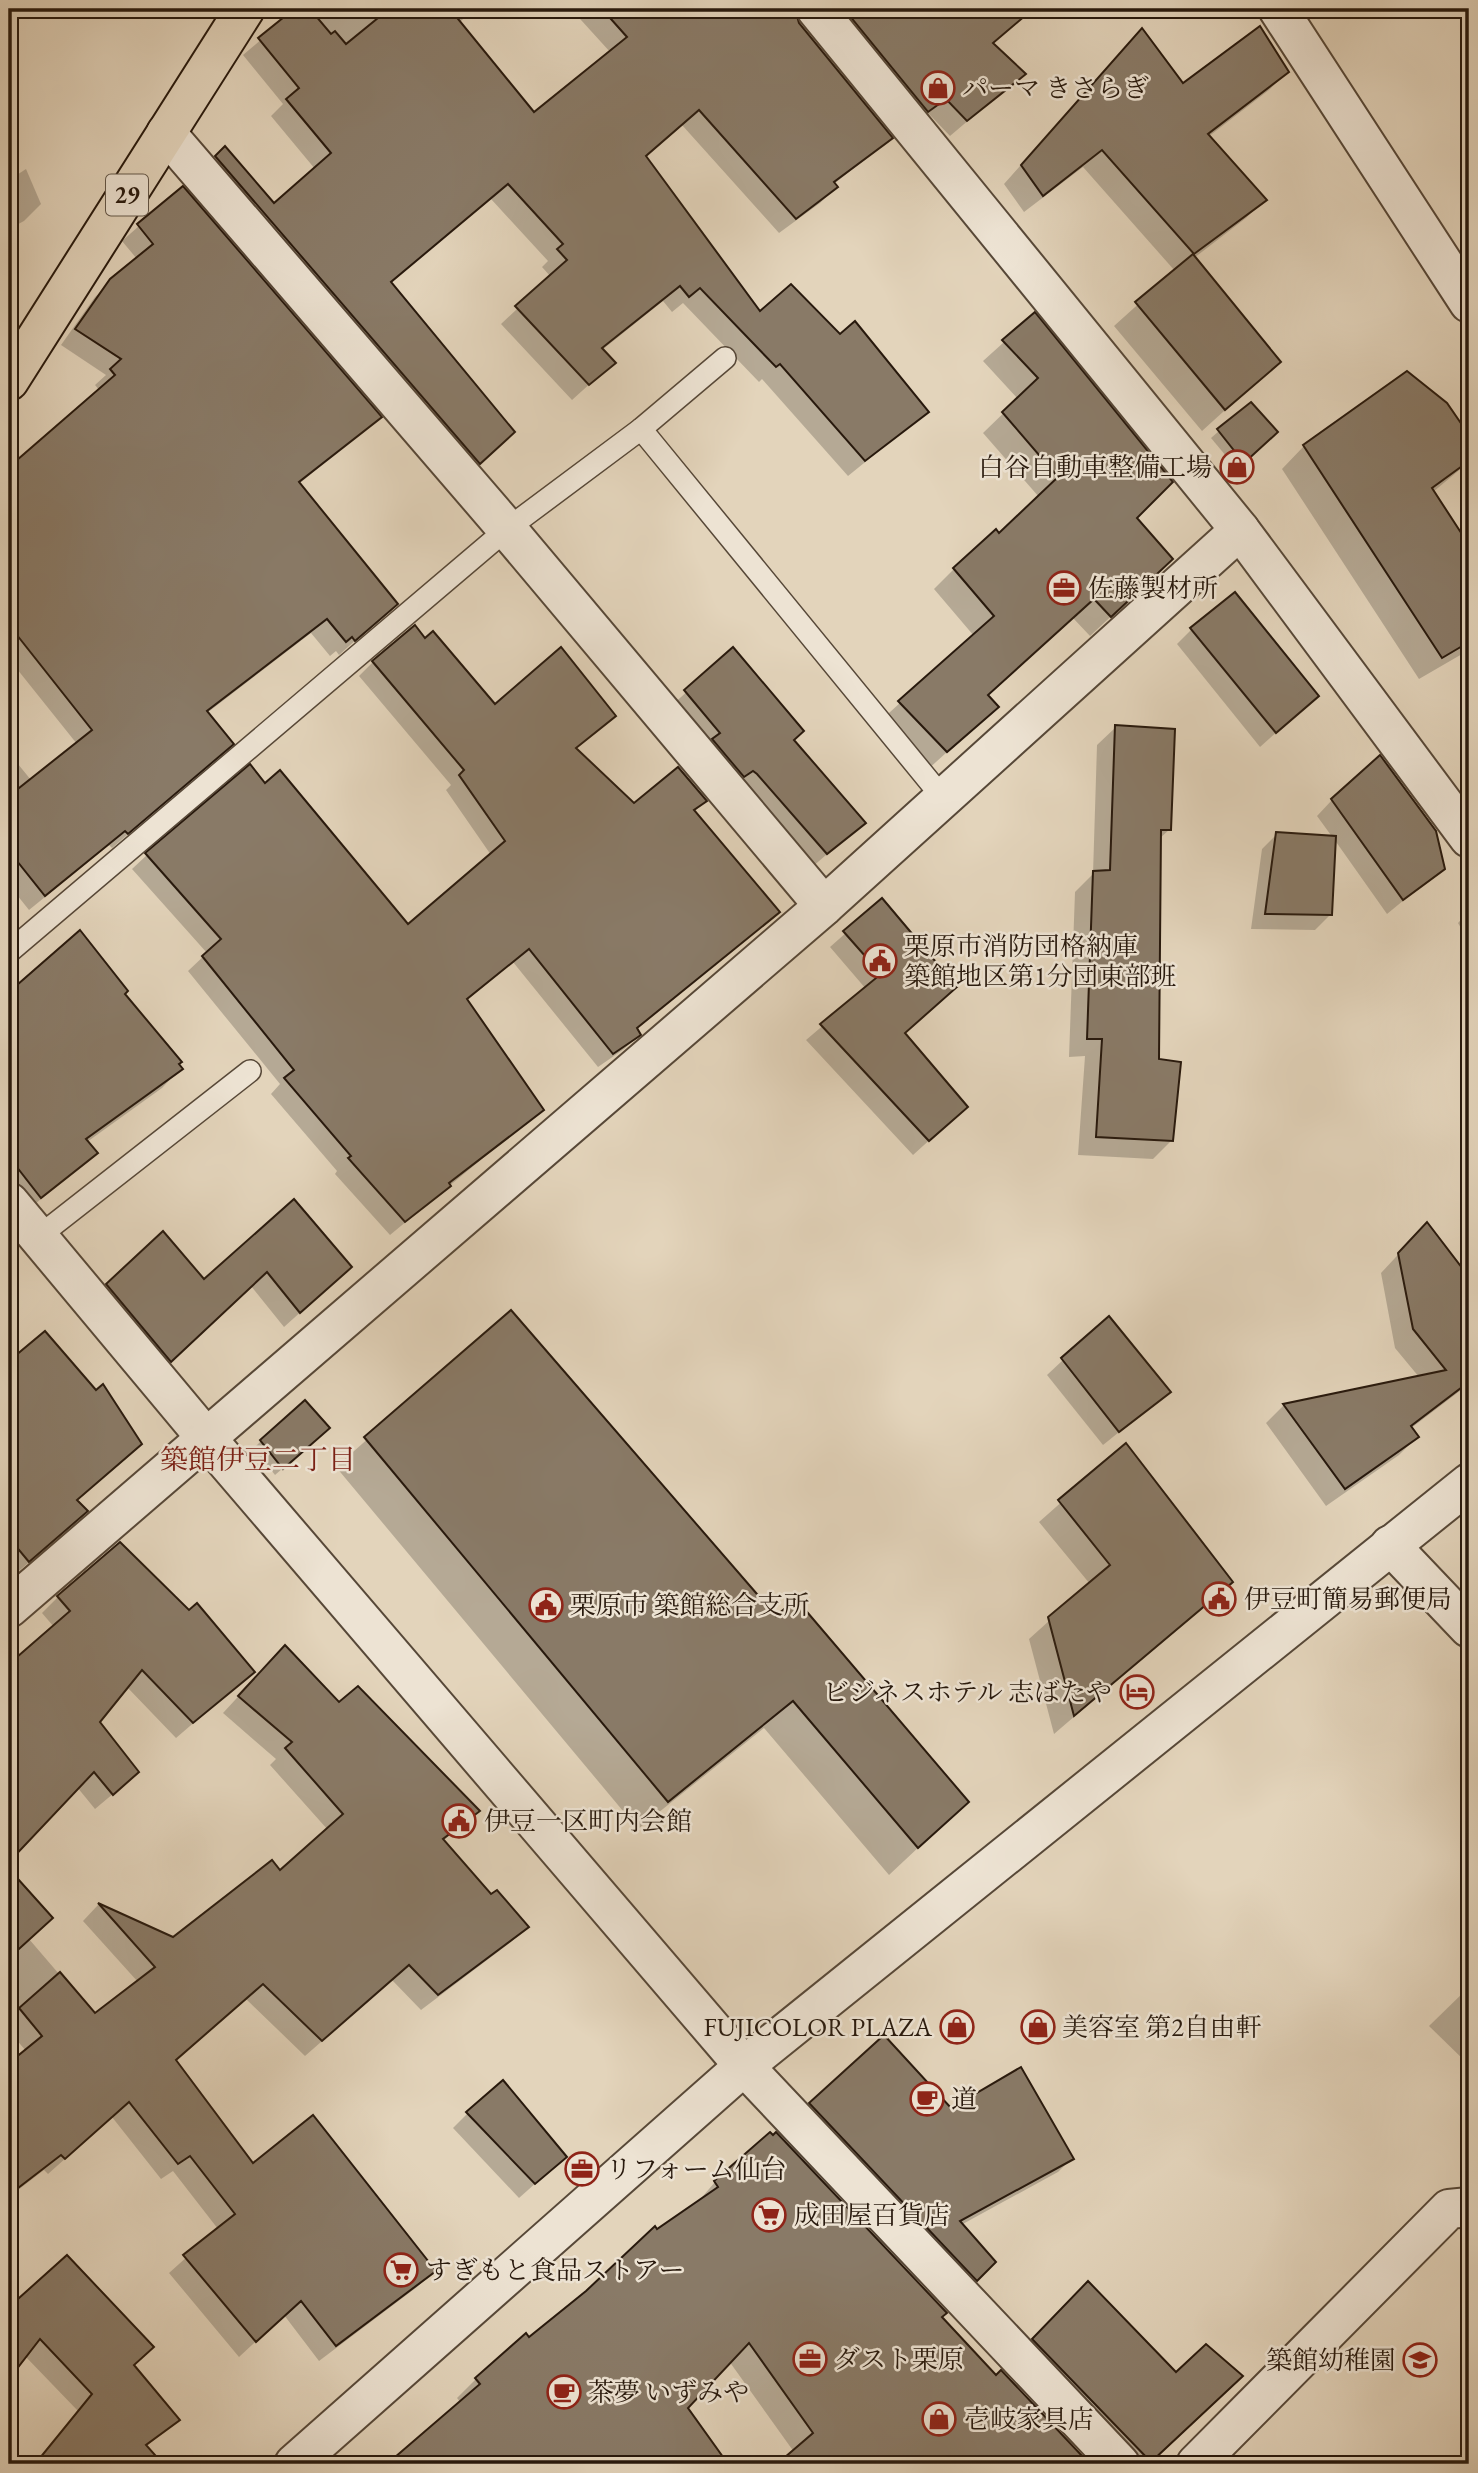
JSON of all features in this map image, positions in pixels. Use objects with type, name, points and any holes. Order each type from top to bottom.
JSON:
[{"type":"main road","name":"29","points":[[9,381],[245,9]]},
{"type":"street","points":[[816,9],[1240,530],[1469,838]]},
{"type":"street","points":[[1278,9],[1469,303]]},
{"type":"street","points":[[166,133],[507,530],[824,906]]},
{"type":"street","points":[[9,1608],[824,906],[1240,530]]},
{"type":"street","points":[[9,1202],[207,1440],[744,2066],[1120,2464]]},
{"type":"street","points":[[294,2464],[744,2066],[1469,1483]]},
{"type":"street","points":[[1390,1545],[1469,1628]]},
{"type":"street","points":[[1195,2464],[1449,2209],[1469,2207]]},
{"type":"lane","points":[[9,952],[507,530],[641,429],[725,358]]},
{"type":"lane","points":[[641,429],[943,798]]},
{"type":"lane","points":[[38,1237],[250,1071]]},
{"type":"building","points":[[294,9],[310,9],[331,34],[335,31],[346,44],[389,9],[450,9],[534,112],[627,37],[602,9],[795,9],[799,23],[893,138],[834,182],[838,187],[796,219],[699,110],[646,156],[760,311],[791,284],[840,334],[855,321],[929,412],[865,461],[780,364],[776,367],[700,288],[689,297],[680,286],[602,348],[616,363],[589,385],[515,306],[567,260],[557,249],[563,244],[508,184],[391,282],[515,432],[480,464],[215,156],[225,146],[274,203],[331,153],[286,99],[299,88],[258,38]]},
{"type":"building","points":[[844,9],[1033,9],[993,43],[1026,74],[967,121],[946,99],[928,112]]},
{"type":"building","points":[[1260,26],[1289,72],[1208,134],[1267,200],[1194,254],[1102,150],[1043,196],[1021,165],[1142,28],[1183,83]]},
{"type":"building","points":[[183,186],[382,417],[299,482],[398,604],[355,641],[352,637],[346,642],[327,619],[207,711],[234,744],[128,834],[125,831],[45,896],[9,851],[9,796],[92,730],[9,625],[9,467],[115,375],[110,369],[121,359],[75,329],[110,279],[153,244],[137,224]]},
{"type":"building","points":[[1193,254],[1281,362],[1225,410],[1135,302]]},
{"type":"building","points":[[1035,312],[1173,482],[1137,518],[1173,559],[1111,617],[1094,599],[988,695],[999,707],[947,752],[898,701],[994,616],[953,568],[996,529],[999,533],[1058,477],[1002,412],[1038,378],[1002,340]]},
{"type":"building","points":[[1407,371],[1447,403],[1469,435],[1469,461],[1432,488],[1469,545],[1469,642],[1442,658],[1303,445]]},
{"type":"building","points":[[1251,402],[1278,432],[1244,463],[1217,429]]},
{"type":"building","points":[[1235,592],[1319,696],[1276,733],[1190,628]]},
{"type":"building","points":[[415,625],[425,638],[433,631],[495,704],[561,647],[616,716],[576,748],[634,803],[678,767],[707,801],[694,810],[780,912],[637,1028],[641,1035],[613,1054],[529,949],[467,999],[544,1110],[449,1183],[451,1186],[405,1222],[348,1158],[351,1156],[284,1078],[294,1070],[202,956],[221,939],[145,853],[250,764],[265,783],[280,770],[408,924],[505,841],[459,775],[464,770],[372,661]]},
{"type":"building","points":[[733,647],[804,731],[794,740],[866,823],[827,854],[757,774],[753,771],[744,777],[712,739],[720,733],[684,690]]},
{"type":"building","points":[[1115,725],[1175,729],[1171,830],[1161,830],[1159,1059],[1181,1062],[1173,1141],[1096,1137],[1102,1039],[1087,1039],[1093,871],[1110,870]]},
{"type":"building","points":[[1380,755],[1436,831],[1445,869],[1403,900],[1331,799]]},
{"type":"building","points":[[1276,832],[1336,836],[1332,915],[1265,914]]},
{"type":"building","points":[[882,898],[957,987],[905,1033],[968,1107],[929,1141],[820,1024],[881,974],[843,931]]},
{"type":"building","points":[[80,930],[128,991],[125,994],[182,1062],[179,1064],[183,1069],[86,1139],[98,1153],[41,1198],[9,1157],[9,992]]},
{"type":"building","points":[[294,1199],[352,1267],[300,1313],[267,1272],[171,1362],[106,1284],[163,1231],[204,1279]]},
{"type":"building","points":[[1427,1222],[1469,1277],[1469,1398],[1461,1388],[1411,1426],[1419,1437],[1345,1489],[1283,1404],[1446,1370],[1413,1329],[1398,1253]]},
{"type":"building","points":[[511,1310],[776,1616],[796,1599],[969,1802],[918,1848],[793,1701],[668,1802],[364,1437]]},
{"type":"building","points":[[1109,1316],[1171,1392],[1119,1432],[1061,1358]]},
{"type":"building","points":[[45,1331],[96,1390],[103,1384],[142,1444],[77,1500],[88,1511],[29,1562],[9,1538],[9,1361]]},
{"type":"building","points":[[305,1400],[330,1428],[283,1469],[260,1440]]},
{"type":"building","points":[[1126,1443],[1233,1582],[1074,1716],[1048,1617],[1110,1565],[1058,1500]]},
{"type":"building","points":[[120,1542],[189,1610],[197,1603],[255,1672],[193,1723],[142,1670],[100,1722],[139,1772],[113,1795],[94,1772],[9,1862],[9,1664],[70,1611],[57,1596]]},
{"type":"building","points":[[285,1645],[339,1702],[358,1686],[480,1811],[443,1839],[491,1894],[497,1890],[529,1927],[438,1995],[409,1965],[322,2041],[263,1984],[176,2060],[253,2163],[313,2115],[436,2271],[336,2346],[301,2301],[256,2342],[183,2255],[235,2214],[190,2156],[178,2164],[129,2102],[65,2159],[61,2155],[9,2195],[9,2063],[42,2036],[19,2008],[60,1972],[95,2013],[155,1967],[98,1903],[173,1937],[272,1860],[280,1870],[343,1814],[285,1748],[292,1742],[238,1696]]},
{"type":"building","points":[[9,1869],[53,1918],[9,1958]]},
{"type":"building","points":[[884,2035],[951,2108],[1021,2067],[1074,2159],[960,2221],[996,2262],[977,2281],[809,2103]]},
{"type":"building","points":[[503,2080],[567,2157],[535,2184],[466,2112]]},
{"type":"building","points":[[770,2132],[773,2135],[776,2132],[947,2313],[942,2317],[996,2375],[1001,2370],[1084,2458],[1077,2464],[777,2464],[813,2433],[749,2343],[688,2408],[728,2464],[387,2464],[480,2384],[475,2378],[526,2333],[529,2337],[586,2291],[655,2226],[657,2229],[718,2187],[714,2181]]},
{"type":"building","points":[[67,2255],[154,2347],[134,2365],[180,2420],[146,2445],[163,2464],[35,2464],[92,2394],[40,2339],[9,2379],[9,2307]]},
{"type":"building","points":[[1088,2281],[1176,2372],[1206,2344],[1243,2376],[1151,2462],[1032,2339]]},
{"type":"place","name":"パーマ きさらぎ","points":[[938,88]]},
{"type":"place","name":"白谷自動車整備工場","points":[[1237,467]]},
{"type":"place","name":"佐藤製材所","points":[[1064,588]]},
{"type":"place","name":"栗原市消防団格納庫 築館地区第1分団東部班","points":[[880,961]]},
{"type":"place","name":"伊豆町簡易郵便局","points":[[1219,1599]]},
{"type":"place","name":"栗原市 築館総合支所","points":[[546,1605]]},
{"type":"place","name":"ビジネスホテル 志ばたや","points":[[1137,1692]]},
{"type":"place","name":"伊豆一区町内会館","points":[[459,1821]]},
{"type":"place","name":"FUJICOLOR PLAZA","points":[[957,2027]]},
{"type":"place","name":"美容室 第2自由軒","points":[[1038,2027]]},
{"type":"place","name":"道","points":[[927,2099]]},
{"type":"place","name":"リフォーム仙台","points":[[582,2169]]},
{"type":"place","name":"成田屋百貨店","points":[[769,2215]]},
{"type":"place","name":"すぎもと食品ストアー","points":[[401,2270]]},
{"type":"place","name":"ダスト栗原","points":[[810,2359]]},
{"type":"place","name":"築館幼稚園","points":[[1420,2360]]},
{"type":"place","name":"茶夢 いずみや","points":[[564,2392]]},
{"type":"place","name":"壱岐家具店","points":[[939,2419]]},
{"type":"district","name":"築館伊豆二丁目","points":[[258,1459]]}]
